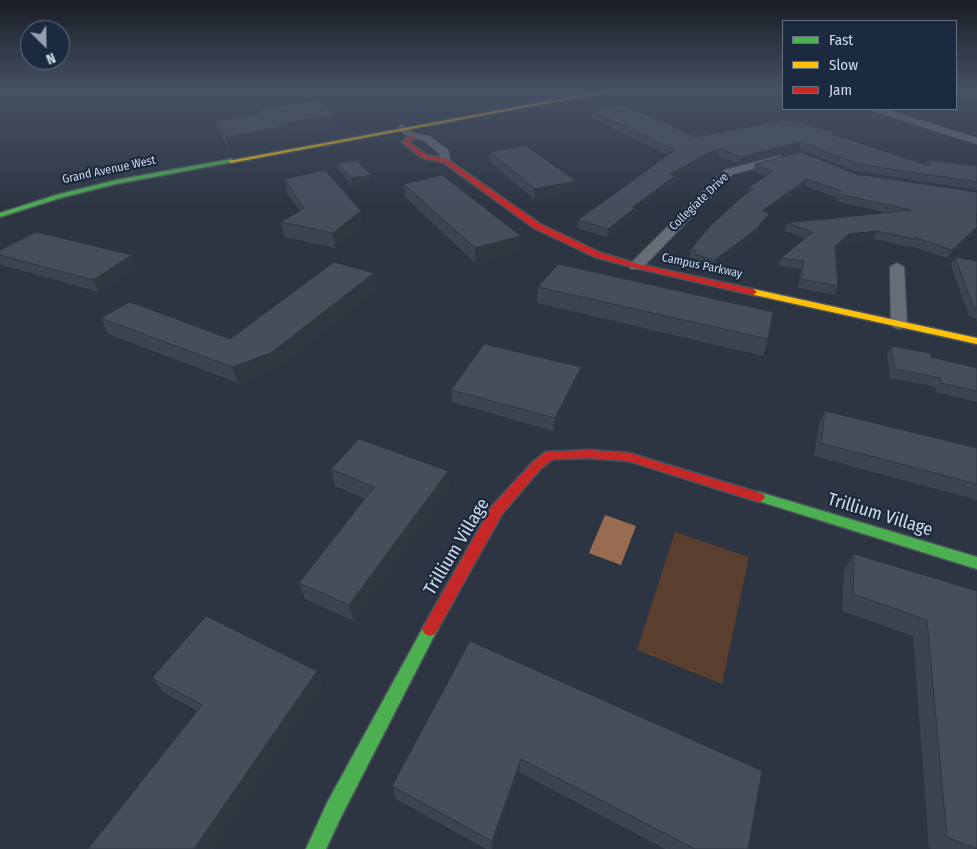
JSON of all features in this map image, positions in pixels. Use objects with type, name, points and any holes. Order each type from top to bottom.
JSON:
[{"type":"street","name":"Grand Avenue West","points":[[0,215],[58,196],[116,182],[388,131]]},
{"type":"street","name":"Campus Parkway","points":[[406,131],[413,136],[406,142],[424,157],[445,160],[537,226],[598,255],[636,266],[977,340]]},
{"type":"street","points":[[944,131],[977,141]]},
{"type":"street","name":"Collegiate Drive","points":[[636,266],[729,172],[790,156]]},
{"type":"street","points":[[897,268],[900,324]]},
{"type":"street","name":"Trillium Village","points":[[316,849],[334,810],[406,671],[497,510],[537,465],[550,455],[589,454],[629,457],[977,563]]},
{"type":"shaded area","points":[[605,515],[636,526],[621,565],[589,553]]},
{"type":"shaded area","points":[[675,532],[749,557],[722,684],[637,650]]},
{"type":"building","points":[[222,131],[262,131],[226,137]]},
{"type":"building","points":[[634,131],[681,131],[696,137],[730,131],[829,131],[835,132],[832,134],[929,166],[928,160],[977,166],[977,182],[858,164],[801,142],[741,157],[720,149],[670,174],[675,176],[633,207],[635,208],[608,229],[578,220],[675,150]]},
{"type":"building","points":[[525,145],[576,181],[535,189],[490,152]]},
{"type":"building","points":[[800,152],[856,174],[977,192],[977,227],[952,250],[914,237],[914,239],[877,231],[849,234],[835,246],[838,286],[801,279],[804,261],[781,258],[813,232],[787,223],[911,210],[839,194],[841,191],[807,179],[762,211],[770,213],[755,230],[715,260],[694,254],[697,251],[691,249],[710,226],[753,189],[748,188],[773,171],[755,164]]},
{"type":"building","points":[[357,160],[371,175],[351,178],[338,163]]},
{"type":"building","points":[[325,170],[361,211],[333,233],[281,222],[304,208],[284,179]]},
{"type":"building","points":[[442,175],[521,236],[475,248],[404,184]]},
{"type":"building","points":[[36,232],[132,255],[93,280],[0,255],[0,250]]},
{"type":"building","points":[[955,257],[977,261],[977,308],[974,308]]},
{"type":"building","points":[[334,262],[374,273],[271,353],[232,367],[101,318],[130,302],[230,339]]},
{"type":"building","points":[[558,264],[773,312],[768,339],[538,287]]},
{"type":"building","points":[[484,344],[581,367],[555,418],[451,390]]},
{"type":"building","points":[[891,346],[930,353],[931,357],[977,368],[977,391],[941,383],[941,378],[895,369]]},
{"type":"building","points":[[825,411],[977,448],[977,484],[821,443]]},
{"type":"building","points":[[359,439],[448,471],[349,605],[299,583],[374,487],[331,469]]},
{"type":"building","points":[[854,554],[977,591],[977,849],[947,837],[927,620],[853,594]]},
{"type":"building","points":[[206,616],[317,671],[194,849],[88,849],[202,705],[152,678]]},
{"type":"building","points":[[470,641],[762,771],[748,849],[695,849],[521,759],[492,841],[392,786]]},
{"type":"traffic: fast","points":[[0,215],[58,196],[116,182],[231,161]]},
{"type":"traffic: fast","points":[[759,497],[977,563]]},
{"type":"traffic: fast","points":[[316,849],[334,810],[430,629]]},
{"type":"traffic: slow","points":[[231,161],[395,131]]},
{"type":"traffic: slow","points":[[753,292],[977,341]]},
{"type":"traffic: jam","points":[[413,136],[405,142],[424,157],[445,160],[537,226],[598,255],[636,266],[753,292]]},
{"type":"traffic: jam","points":[[430,629],[497,510],[537,465],[550,455],[589,454],[629,457],[759,497]]}]
